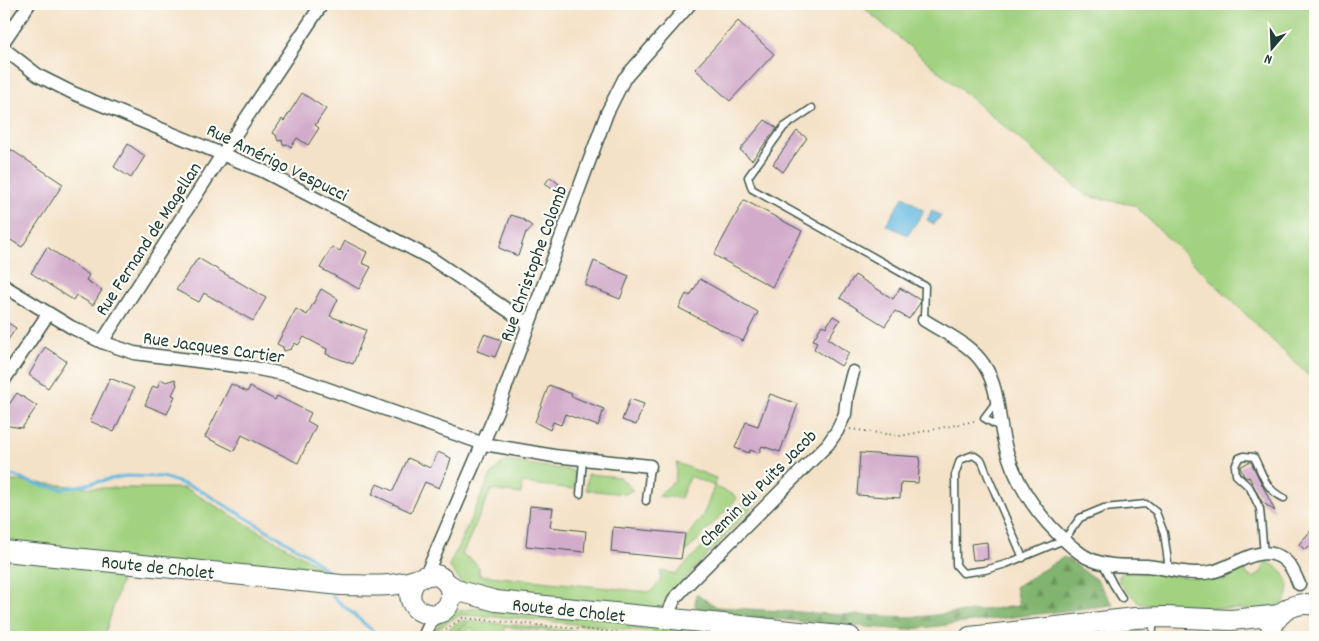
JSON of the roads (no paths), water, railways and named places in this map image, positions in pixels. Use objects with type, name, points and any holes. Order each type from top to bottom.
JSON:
[{"type":"main road","name":"Route de Cholet","points":[[4,550],[341,585],[386,586],[432,579],[459,591],[496,601],[666,628],[850,637]]},
{"type":"main road","points":[[432,579],[451,597],[428,611],[410,591],[432,579]]},
{"type":"main road","name":"Route de Cholet","points":[[341,585],[394,596],[428,611],[457,605],[496,601]]},
{"type":"main road","points":[[970,637],[1154,617],[1231,620],[1285,611],[1300,604],[1314,605]]},
{"type":"main road","points":[[1231,620],[1254,627],[1269,637],[1272,627],[1285,611]]},
{"type":"street","points":[[4,41],[29,4]]},
{"type":"street","name":"Rue Fernand de Magellan","points":[[102,342],[223,153],[322,4]]},
{"type":"street","name":"Rue Christophe Colomb","points":[[432,579],[436,552],[484,444],[607,113],[624,79],[690,4]]},
{"type":"street","name":"Rue Amérigo Vespucci","points":[[4,49],[39,76],[73,93],[263,171],[432,259],[528,324]]},
{"type":"street","name":"Rue Jacques Cartier","points":[[4,286],[48,314],[102,342],[141,355],[253,368],[288,375],[484,444],[583,460],[650,466]]},
{"type":"street","points":[[4,380],[48,314]]},
{"type":"street","points":[[924,320],[966,346],[980,358],[991,378],[1003,439],[1015,474],[1029,500],[1047,522],[1064,540],[1086,558],[1103,564],[1117,566],[1148,566],[1182,572],[1211,572],[1245,558],[1264,554],[1275,555],[1284,560],[1294,571],[1299,584],[1314,605]]},
{"type":"street","name":"Chemin du Puits Jacob","points":[[666,628],[676,598],[686,586],[828,444],[845,414],[847,395],[853,372]]},
{"type":"street","points":[[1285,611],[1299,584]]},
{"type":"street","points":[[423,637],[428,611]]},
{"type":"lane","points":[[812,108],[784,127],[748,177],[752,188],[924,286],[924,320]]},
{"type":"lane","points":[[997,401],[984,418],[1002,428]]},
{"type":"lane","points":[[1023,558],[982,461],[973,455],[960,460],[955,475],[956,565],[963,573],[985,570],[1023,558],[1064,540],[1080,518],[1104,508],[1146,504],[1156,512],[1164,534],[1169,569]]},
{"type":"lane","points":[[1264,554],[1260,509],[1250,488],[1236,475],[1235,466],[1239,458],[1244,456],[1254,457],[1269,489],[1274,494],[1284,498]]},
{"type":"lane","points":[[580,494],[583,460]]},
{"type":"lane","points":[[646,501],[650,466]]},
{"type":"lane","points":[[1103,564],[1122,598]]},
{"type":"lane","points":[[1152,637],[1154,617]]},
{"type":"water","points":[[904,196],[924,211],[908,235],[886,225]]},
{"type":"water","points":[[932,210],[941,216],[934,224],[927,220]]},
{"type":"waterway","points":[[4,472],[35,484],[63,489],[125,476],[163,477],[198,489],[305,553],[331,573]]},
{"type":"waterway","points":[[332,596],[380,637]]}]
